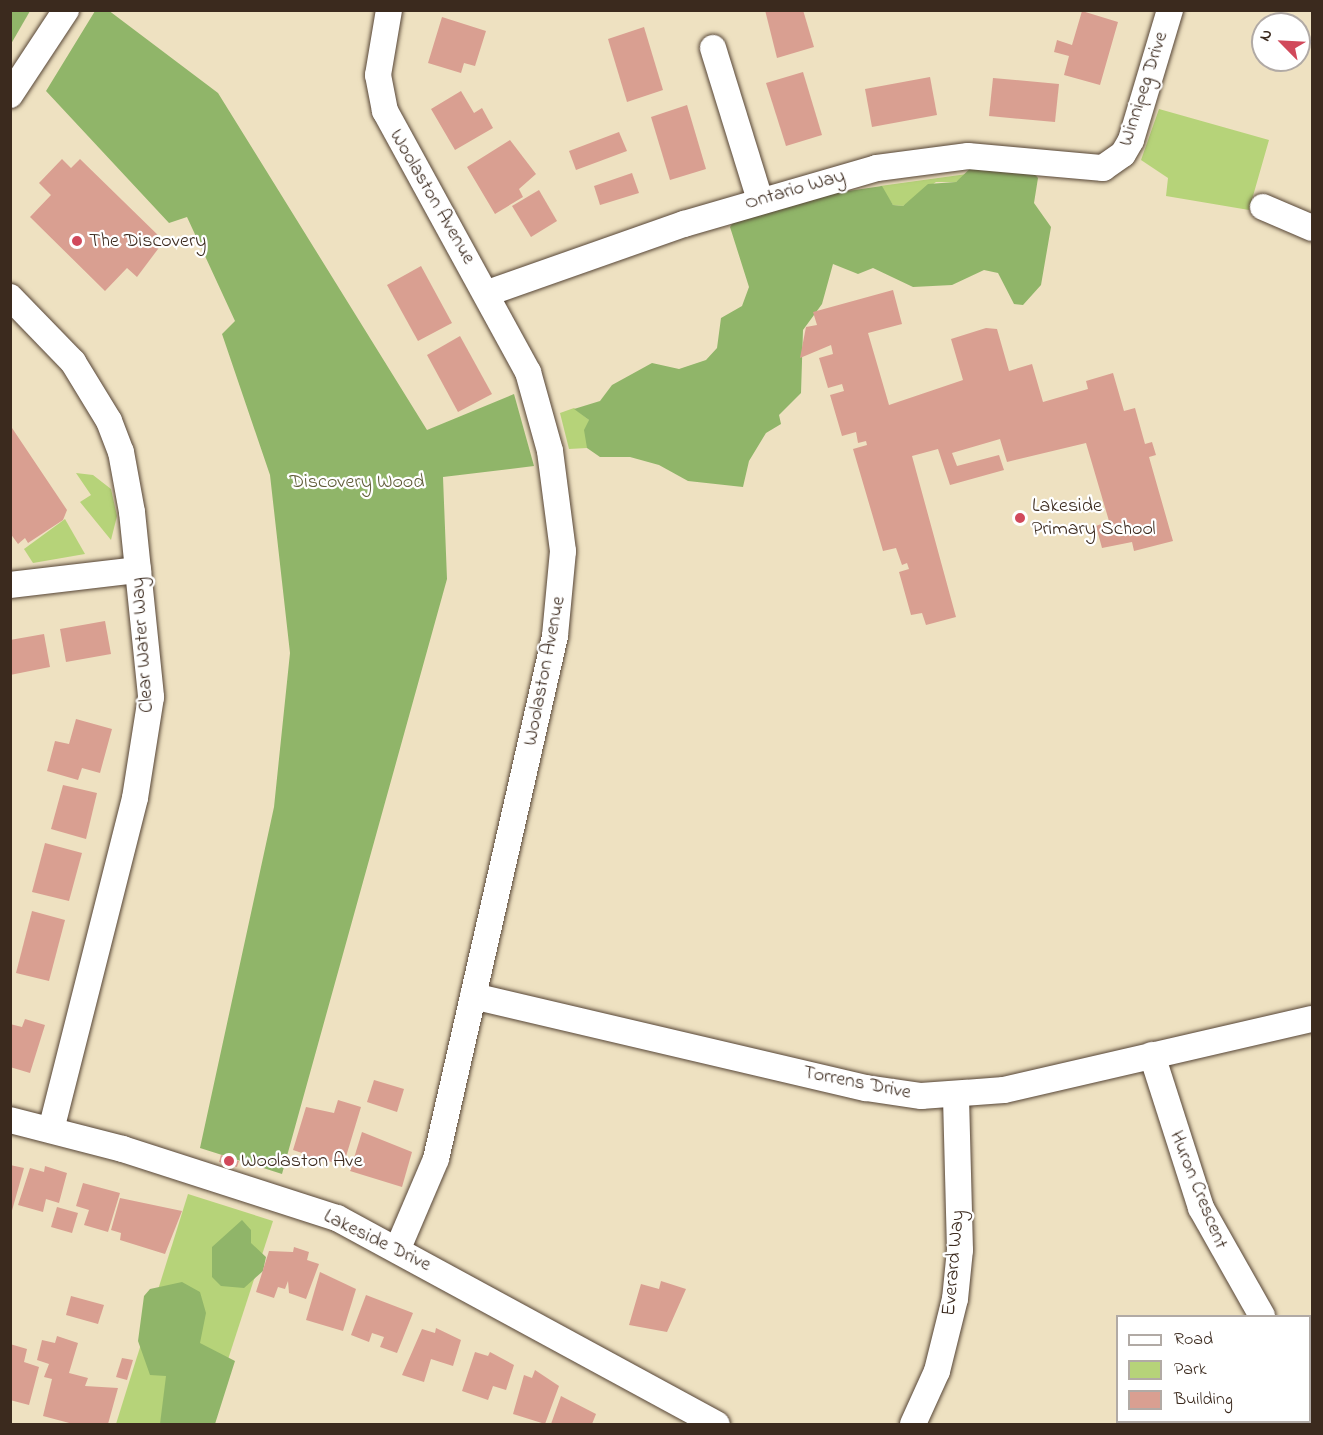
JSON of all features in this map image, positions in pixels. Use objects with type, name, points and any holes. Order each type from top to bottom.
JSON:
[{"type":"street","points":[[10,95],[66,10]]},
{"type":"street","name":"Woolaston Avenue","points":[[389,10],[378,75],[385,111],[488,293],[528,372],[543,421],[563,551],[555,636],[436,1159],[398,1248]]},
{"type":"street","name":"Winnipeg Drive","points":[[1113,164],[1131,140],[1170,10]]},
{"type":"street","points":[[713,48],[760,200]]},
{"type":"street","name":"Ontario Way","points":[[488,293],[760,200],[855,172],[948,157],[1090,169],[1113,164]]},
{"type":"street","points":[[1263,207],[1312,228]]},
{"type":"street","name":"Clear Water Way","points":[[10,297],[73,362],[109,421],[129,487],[151,697],[146,750],[51,1129]]},
{"type":"street","points":[[10,585],[138,570]]},
{"type":"street","name":"Torrens Drive","points":[[473,996],[866,1088],[956,1095],[1005,1090],[1312,1019]]},
{"type":"street","name":"Huron Crescent","points":[[1152,1055],[1201,1208],[1261,1315]]},
{"type":"street","name":"Everard Way","points":[[913,1425],[937,1371],[955,1299],[960,1250],[956,1095]]},
{"type":"street","name":"Lakeside Drive","points":[[10,1120],[51,1129],[277,1197],[398,1248],[717,1425]]},
{"type":"green space","name":"Discovery Wood","points":[[108,10],[218,93],[427,430],[514,394],[534,466],[443,477],[447,579],[282,1174],[200,1148],[274,807],[290,653],[270,475],[222,334],[235,321],[187,217],[169,223],[46,91],[95,11]]},
{"type":"green space","points":[[10,11],[30,11],[11,44]]},
{"type":"green space","points":[[1159,109],[1269,140],[1249,210],[1166,196],[1168,178],[1141,160]]},
{"type":"green space","points":[[977,162],[1032,171],[1038,178],[1034,203],[1051,227],[1041,285],[1023,305],[1014,304],[998,273],[984,270],[952,285],[913,287],[873,268],[858,274],[833,264],[822,304],[803,330],[801,393],[779,415],[781,424],[766,433],[749,461],[743,487],[688,481],[659,465],[630,457],[600,457],[587,448],[584,430],[589,420],[574,409],[600,401],[612,385],[652,363],[679,369],[706,360],[717,348],[721,318],[742,306],[749,287],[730,227],[736,218],[835,183],[848,191],[882,186],[893,205],[903,206],[928,184],[956,182]]},
{"type":"green space","points":[[967,174],[956,182],[936,182],[903,206],[893,205],[880,186]]},
{"type":"green space","points":[[574,408],[589,420],[587,448],[569,449],[560,413]]},
{"type":"green space","points":[[76,473],[93,475],[111,489],[117,516],[111,540],[80,502],[91,495]]},
{"type":"green space","points":[[65,519],[85,554],[33,563],[24,549]]},
{"type":"green space","points":[[188,1194],[273,1221],[207,1424],[116,1424]]},
{"type":"green space","points":[[242,1220],[251,1230],[251,1243],[266,1257],[263,1271],[244,1288],[221,1286],[212,1277],[212,1247]]},
{"type":"green space","points":[[182,1282],[200,1292],[206,1313],[200,1343],[235,1361],[215,1424],[160,1424],[166,1376],[150,1375],[138,1341],[144,1296],[150,1289]]},
{"type":"building","points":[[765,10],[803,10],[814,47],[777,58]]},
{"type":"building","points":[[1082,11],[1118,22],[1100,85],[1064,75],[1069,56],[1054,52],[1057,40],[1072,45]]},
{"type":"building","points":[[442,17],[486,31],[475,66],[464,63],[461,73],[428,63]]},
{"type":"building","points":[[644,27],[663,90],[627,102],[608,39]]},
{"type":"building","points":[[803,72],[822,135],[786,146],[766,83]]},
{"type":"building","points":[[930,77],[937,115],[872,127],[865,89]]},
{"type":"building","points":[[993,78],[1059,84],[1055,122],[989,116]]},
{"type":"building","points":[[461,91],[474,113],[482,108],[493,128],[455,150],[431,109]]},
{"type":"building","points":[[687,105],[706,169],[670,180],[651,117]]},
{"type":"building","points":[[619,132],[627,151],[576,170],[569,151]]},
{"type":"building","points":[[510,140],[536,174],[519,189],[523,197],[495,214],[467,167]]},
{"type":"building","points":[[62,159],[71,168],[80,159],[164,241],[137,277],[127,268],[105,291],[30,217],[51,195],[39,183]]},
{"type":"building","points":[[632,173],[639,193],[600,205],[594,186]]},
{"type":"building","points":[[539,190],[557,221],[531,237],[512,206]]},
{"type":"building","points":[[421,266],[452,323],[418,341],[387,285]]},
{"type":"building","points":[[893,290],[902,324],[868,333],[889,405],[963,380],[951,339],[986,328],[997,329],[1009,371],[1032,364],[1043,402],[1088,389],[1086,381],[1113,373],[1124,411],[1135,408],[1145,444],[1152,442],[1156,455],[1149,457],[1173,541],[1134,551],[1132,542],[1102,548],[1096,526],[1109,521],[1086,443],[1007,462],[1000,439],[952,453],[957,466],[999,455],[1004,470],[950,485],[938,449],[912,456],[956,617],[926,625],[922,613],[911,615],[899,572],[909,569],[907,563],[902,565],[896,548],[883,551],[853,449],[867,445],[866,441],[858,443],[856,432],[842,436],[830,395],[844,391],[842,384],[828,388],[819,358],[833,354],[831,345],[800,358],[806,327],[817,325],[813,312]]},
{"type":"building","points":[[460,336],[492,394],[458,412],[427,355]]},
{"type":"building","points":[[10,425],[67,510],[63,520],[28,543],[25,538],[18,544],[10,533]]},
{"type":"building","points":[[105,621],[111,654],[66,662],[60,629]]},
{"type":"building","points":[[44,634],[50,667],[10,675],[10,640]]},
{"type":"building","points":[[76,719],[112,729],[100,773],[82,768],[78,780],[47,771],[55,741],[69,744]]},
{"type":"building","points":[[63,785],[97,793],[86,839],[51,829]]},
{"type":"building","points":[[45,843],[82,853],[69,901],[32,892]]},
{"type":"building","points":[[32,911],[65,920],[49,981],[16,973]]},
{"type":"building","points":[[25,1019],[45,1025],[30,1073],[10,1067],[10,1024],[22,1027]]},
{"type":"building","points":[[374,1080],[404,1089],[397,1112],[367,1102]]},
{"type":"building","points":[[338,1100],[361,1107],[344,1163],[304,1159],[305,1154],[293,1150],[306,1107],[334,1113]]},
{"type":"building","points":[[362,1132],[412,1152],[402,1187],[350,1171]]},
{"type":"building","points":[[221,1155],[239,1161],[237,1167],[219,1162]]},
{"type":"building","points":[[10,1165],[24,1168],[11,1214],[10,1214]]},
{"type":"building","points":[[45,1166],[67,1173],[59,1203],[46,1199],[43,1212],[18,1205],[30,1168],[44,1172]]},
{"type":"building","points":[[83,1183],[120,1193],[108,1232],[84,1225],[89,1210],[76,1206]]},
{"type":"building","points":[[120,1198],[182,1211],[165,1254],[120,1240],[121,1233],[111,1230]]},
{"type":"building","points":[[57,1207],[78,1213],[72,1233],[51,1227]]},
{"type":"building","points":[[294,1247],[309,1252],[307,1260],[319,1264],[306,1299],[289,1293],[288,1281],[285,1289],[278,1287],[274,1298],[256,1292],[269,1251],[293,1252]]},
{"type":"building","points":[[320,1272],[356,1289],[343,1331],[306,1320]]},
{"type":"building","points":[[661,1281],[686,1289],[667,1332],[629,1325],[641,1284],[659,1289]]},
{"type":"building","points":[[366,1295],[413,1313],[397,1353],[380,1347],[384,1337],[372,1333],[369,1342],[351,1335]]},
{"type":"building","points":[[71,1296],[104,1305],[98,1324],[66,1315]]},
{"type":"building","points":[[436,1328],[461,1340],[453,1366],[431,1359],[424,1382],[402,1375],[422,1329],[435,1333]]},
{"type":"building","points":[[57,1336],[78,1343],[69,1373],[88,1378],[85,1386],[118,1388],[108,1424],[73,1424],[43,1416],[52,1379],[44,1377],[49,1364],[37,1360],[42,1340],[55,1343]]},
{"type":"building","points":[[10,1344],[27,1349],[24,1362],[39,1367],[29,1405],[10,1400]]},
{"type":"building","points":[[475,1352],[488,1356],[490,1352],[514,1365],[506,1390],[493,1386],[488,1400],[462,1391]]},
{"type":"building","points":[[122,1358],[133,1360],[127,1380],[116,1377]]},
{"type":"building","points":[[535,1370],[559,1386],[545,1424],[513,1414],[524,1375],[532,1378]]},
{"type":"building","points":[[561,1396],[596,1414],[592,1424],[551,1424]]},
{"type":"place","name":"The Discovery","points":[[77,241]]},
{"type":"place","name":"Lakeside Primary School","points":[[1020,518]]},
{"type":"place","name":"Woolaston Ave","points":[[229,1161]]}]
